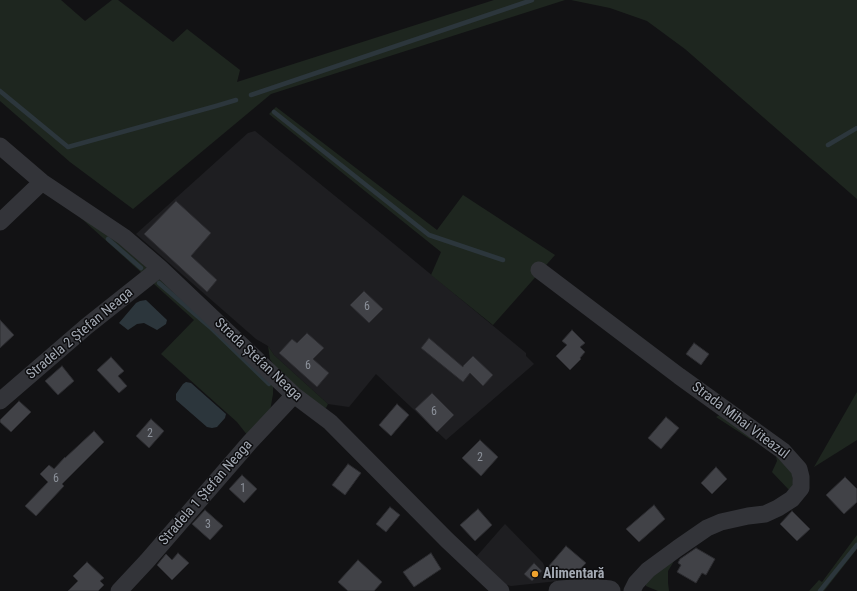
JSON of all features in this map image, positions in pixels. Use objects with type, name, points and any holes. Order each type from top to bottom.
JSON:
[{"type":"street","name":"Strada Ștefan Neaga","points":[[0,146],[42,182],[124,237],[160,268],[294,395],[330,422],[447,540],[501,591]]},
{"type":"street","points":[[0,222],[42,182]]},
{"type":"street","name":"Stradela 2 Ștefan Neaga","points":[[0,401],[87,326],[160,268]]},
{"type":"street","name":"Strada Mihai Viteazul","points":[[539,270],[679,376],[783,451],[799,469],[801,488],[792,499],[765,514],[720,522],[707,528],[648,570],[632,591]]},
{"type":"street","name":"Stradela 1 Ștefan Neaga","points":[[119,591],[147,561],[250,442],[294,395]]},
{"type":"street","points":[[559,591],[591,589],[610,591]]},
{"type":"shaded area","points":[[0,0],[61,0],[85,21],[112,0],[118,0],[173,42],[187,29],[240,70],[237,82],[494,0],[565,0],[271,94],[133,209],[70,162],[0,101]]},
{"type":"shaded area","points":[[571,0],[857,0],[857,199],[685,49],[647,21],[610,8]]},
{"type":"shaded area","points":[[276,107],[437,230],[463,195],[555,255],[493,325],[431,275],[441,252],[269,114]]},
{"type":"shaded area","points":[[255,131],[526,353],[526,356],[534,364],[446,440],[376,374],[349,407],[328,404],[274,355],[268,346],[256,339],[136,234],[248,133]]},
{"type":"shaded area","points":[[61,200],[118,238],[148,269],[143,274]]},
{"type":"shaded area","points":[[160,278],[273,383],[270,411],[248,436],[237,422],[161,354],[194,320],[154,284],[147,284]]},
{"type":"shaded area","points":[[146,300],[167,320],[166,324],[157,330],[144,323],[137,324],[128,330],[119,323],[136,303]]},
{"type":"shaded area","points":[[268,346],[274,355],[328,404],[326,408],[319,407],[276,368],[270,359]]},
{"type":"shaded area","points":[[186,382],[191,383],[226,414],[225,418],[217,427],[207,427],[176,400],[176,394]]},
{"type":"shaded area","points":[[857,392],[857,440],[814,467]]},
{"type":"shaded area","points":[[722,414],[779,454],[792,471],[793,484],[790,491],[772,472],[777,461],[776,456],[755,440],[750,439],[716,417]]},
{"type":"shaded area","points":[[505,524],[543,563],[546,570],[558,581],[511,586],[504,584],[476,557]]},
{"type":"shaded area","points":[[857,535],[857,549],[824,591],[809,591],[819,580],[822,582]]},
{"type":"shaded area","points":[[680,551],[668,571],[669,591],[658,591],[646,586],[645,580]]},
{"type":"building","points":[[176,201],[211,233],[191,256],[217,280],[207,292],[144,234]]},
{"type":"building","points":[[364,291],[383,309],[369,323],[350,305]]},
{"type":"building","points":[[0,320],[14,335],[0,348]]},
{"type":"building","points":[[572,330],[585,343],[580,347],[585,352],[580,358],[581,359],[570,370],[556,356],[567,345],[562,341]]},
{"type":"building","points":[[307,333],[324,348],[313,359],[329,373],[317,387],[279,353],[292,339],[297,343]]},
{"type":"building","points":[[429,338],[463,367],[473,356],[493,375],[483,386],[470,373],[463,382],[421,348]]},
{"type":"building","points":[[694,343],[709,354],[701,365],[686,354]]},
{"type":"building","points":[[111,357],[124,371],[118,376],[127,386],[119,393],[97,370]]},
{"type":"building","points":[[62,366],[74,381],[58,395],[45,381]]},
{"type":"building","points":[[432,393],[454,415],[437,432],[415,409]]},
{"type":"building","points":[[19,401],[31,412],[11,432],[0,422],[0,420]]},
{"type":"building","points":[[397,404],[409,415],[391,436],[379,425]]},
{"type":"building","points":[[666,417],[679,428],[661,449],[648,438]]},
{"type":"building","points":[[151,419],[164,431],[149,448],[136,436]]},
{"type":"building","points":[[94,431],[104,442],[62,484],[64,486],[36,516],[25,506],[48,482],[40,474],[49,465],[54,469]]},
{"type":"building","points":[[480,440],[498,457],[481,476],[462,458]]},
{"type":"building","points":[[348,464],[361,473],[345,495],[332,485]]},
{"type":"building","points":[[716,467],[727,479],[712,494],[701,483]]},
{"type":"building","points":[[242,475],[257,489],[244,503],[229,489]]},
{"type":"building","points":[[845,477],[857,489],[857,502],[844,514],[826,495]]},
{"type":"building","points":[[654,505],[665,519],[639,542],[626,529]]},
{"type":"building","points":[[390,507],[400,515],[386,532],[376,524]]},
{"type":"building","points":[[478,509],[492,525],[475,541],[460,525]]},
{"type":"building","points":[[205,510],[223,526],[210,540],[192,524]]},
{"type":"building","points":[[792,511],[810,529],[797,541],[780,524]]},
{"type":"building","points":[[566,546],[586,563],[573,577],[567,573],[562,579],[548,567]]},
{"type":"building","points":[[696,548],[715,559],[706,575],[702,573],[696,583],[677,572],[681,565],[678,563],[680,559]]},
{"type":"building","points":[[178,553],[189,563],[172,580],[157,565],[166,554],[172,560]]},
{"type":"building","points":[[431,553],[441,569],[414,587],[403,572]]},
{"type":"building","points":[[358,560],[382,582],[374,591],[348,591],[338,582]]},
{"type":"building","points":[[87,562],[104,578],[100,581],[104,585],[98,591],[68,591],[78,581],[73,576]]},
{"type":"building","points":[[534,563],[542,571],[532,581],[524,574]]},
{"type":"waterway","points":[[251,95],[532,0]]},
{"type":"waterway","points":[[0,91],[68,147],[236,100]]},
{"type":"waterway","points":[[274,112],[429,235],[503,260]]},
{"type":"waterway","points":[[828,145],[857,128]]},
{"type":"waterway","points":[[108,239],[141,268]]},
{"type":"waterway","points":[[159,283],[210,327],[269,384]]},
{"type":"waterway","points":[[820,591],[857,545]]},
{"type":"place","name":"Alimentară","points":[[535,574]]}]
